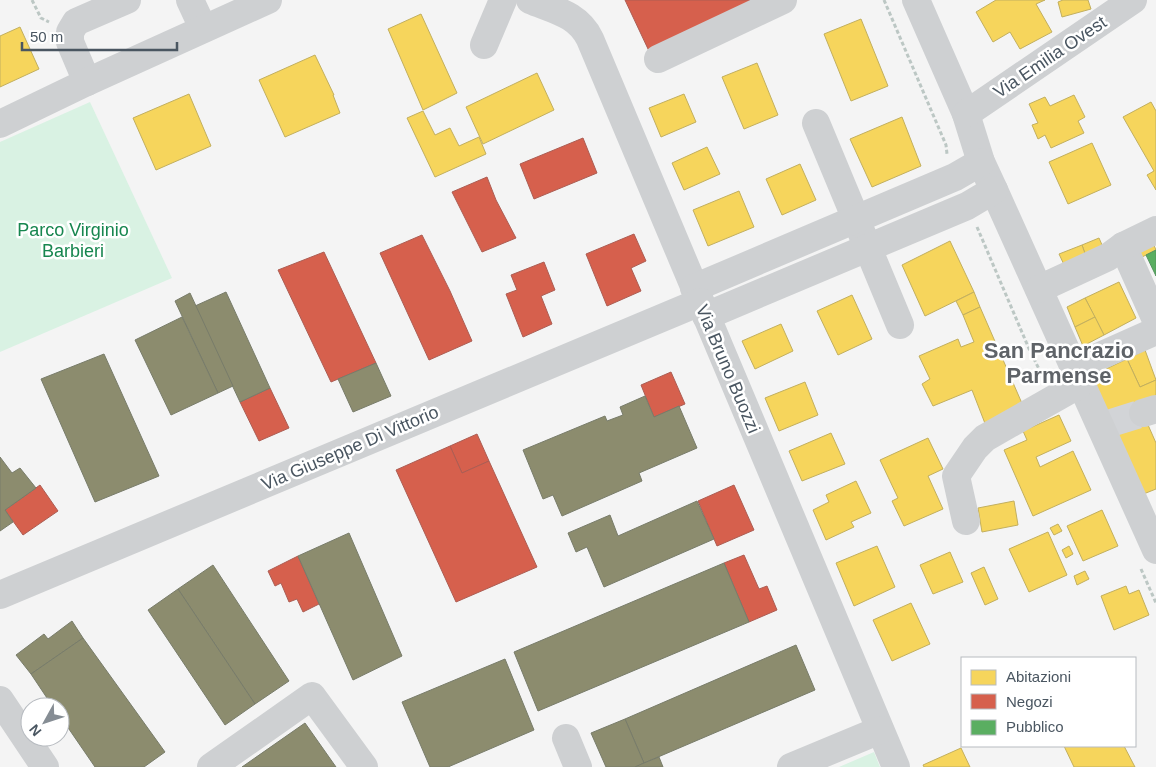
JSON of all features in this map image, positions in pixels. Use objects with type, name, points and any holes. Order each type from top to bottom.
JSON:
[{"type":"street","points":[[87,82],[70,42],[70,32],[76,22],[126,0]]},
{"type":"street","points":[[190,0],[202,28]]},
{"type":"street","points":[[0,124],[202,28],[268,0]]},
{"type":"street","points":[[484,44],[503,0]]},
{"type":"street","name":"Via Bruno Buozzi","points":[[530,0],[575,19],[586,32],[896,767]]},
{"type":"street","points":[[658,59],[783,0]]},
{"type":"street","points":[[916,0],[966,114],[981,162],[1076,376],[1105,425],[1147,557]]},
{"type":"street","name":"Via Emilia Ovest","points":[[966,114],[1133,0]]},
{"type":"street","points":[[816,123],[900,325]]},
{"type":"street","points":[[700,302],[856,219],[955,177],[981,162]]},
{"type":"street","points":[[700,302],[867,248],[967,206],[994,190]]},
{"type":"street","points":[[1039,289],[1156,230]]},
{"type":"street","points":[[1116,251],[1156,320]]},
{"type":"street","name":"Via Giuseppe Di Vittorio","points":[[0,595],[700,302]]},
{"type":"street","points":[[966,521],[956,476],[975,448],[985,438],[1054,399],[1076,376],[1156,331]]},
{"type":"street","points":[[212,767],[312,696],[364,767]]},
{"type":"street","points":[[0,700],[45,767]]},
{"type":"street","points":[[791,767],[880,730]]},
{"type":"street","points":[[566,738],[578,767]]},
{"type":"path","points":[[884,0],[946,145],[948,159],[955,177]]},
{"type":"path","points":[[967,206],[1030,351],[1054,399]]},
{"type":"path","points":[[1147,557],[1156,603]]},
{"type":"green space","name":"Parco Virginio Barbieri","points":[[90,102],[172,278],[0,352],[0,142]]},
{"type":"green space","points":[[874,752],[880,767],[839,767]]},
{"type":"building: Abitazioni","points":[[996,0],[1045,0],[1036,4],[1052,32],[1020,49],[1010,32],[993,42],[976,12]]},
{"type":"building: Abitazioni","points":[[1063,0],[1088,0],[1091,9],[1062,17],[1058,2]]},
{"type":"building: Abitazioni","points":[[421,14],[457,93],[423,110],[388,29]]},
{"type":"building: Abitazioni","points":[[861,19],[888,86],[851,101],[824,34]]},
{"type":"building: Abitazioni","points":[[20,27],[39,69],[0,87],[0,36]]},
{"type":"building: Abitazioni","points":[[315,55],[334,95],[340,113],[285,137],[259,80]]},
{"type":"building: Abitazioni","points":[[757,63],[778,115],[744,129],[722,77]]},
{"type":"building: Abitazioni","points":[[537,73],[554,110],[483,144],[466,107]]},
{"type":"building: Abitazioni","points":[[189,94],[211,146],[156,170],[133,118]]},
{"type":"building: Abitazioni","points":[[684,94],[696,122],[661,137],[649,108]]},
{"type":"building: Abitazioni","points":[[1074,95],[1085,117],[1078,121],[1084,133],[1051,148],[1045,135],[1038,139],[1032,125],[1038,123],[1029,104],[1045,97],[1050,106]]},
{"type":"building: Abitazioni","points":[[1151,102],[1156,111],[1156,190],[1147,175],[1154,171],[1123,117]]},
{"type":"building: Abitazioni","points":[[423,111],[435,135],[450,128],[459,146],[479,137],[486,154],[435,177],[407,118]]},
{"type":"building: Abitazioni","points":[[902,117],[921,166],[872,187],[850,139]]},
{"type":"building: Abitazioni","points":[[1092,143],[1111,185],[1068,204],[1049,162]]},
{"type":"building: Abitazioni","points":[[707,147],[720,174],[684,190],[672,163]]},
{"type":"building: Abitazioni","points":[[800,164],[816,200],[782,215],[766,179]]},
{"type":"building: Abitazioni","points":[[739,191],[754,227],[708,246],[693,210]]},
{"type":"building: Abitazioni","points":[[1150,236],[1156,250],[1142,257],[1135,244]]},
{"type":"building: Abitazioni","points":[[1099,238],[1106,254],[1088,262],[1082,245]]},
{"type":"building: Abitazioni","points":[[950,241],[974,292],[925,316],[902,265]]},
{"type":"building: Abitazioni","points":[[1082,245],[1088,262],[1067,271],[1059,254]]},
{"type":"building: Abitazioni","points":[[1119,282],[1136,318],[1104,335],[1085,298]]},
{"type":"building: Abitazioni","points":[[974,292],[980,307],[963,315],[956,301]]},
{"type":"building: Abitazioni","points":[[852,295],[872,339],[838,355],[817,311]]},
{"type":"building: Abitazioni","points":[[1085,298],[1095,317],[1075,327],[1067,307]]},
{"type":"building: Abitazioni","points":[[980,307],[1024,408],[986,426],[972,390],[933,406],[922,384],[930,379],[919,356],[958,339],[961,347],[974,342],[963,315]]},
{"type":"building: Abitazioni","points":[[1095,317],[1104,335],[1083,346],[1075,327]]},
{"type":"building: Abitazioni","points":[[781,324],[793,351],[755,369],[742,341]]},
{"type":"building: Abitazioni","points":[[1145,350],[1156,380],[1140,387],[1127,359]]},
{"type":"building: Abitazioni","points":[[1127,359],[1140,387],[1156,380],[1156,403],[1141,409],[1156,443],[1156,489],[1141,495],[1091,376]]},
{"type":"building: Abitazioni","points":[[805,382],[818,415],[779,431],[765,398]]},
{"type":"building: Abitazioni","points":[[1059,415],[1071,441],[1036,457],[1040,467],[1073,451],[1091,490],[1033,516],[1004,450],[1027,440],[1023,431]]},
{"type":"building: Abitazioni","points":[[831,433],[845,464],[802,481],[789,451]]},
{"type":"building: Abitazioni","points":[[928,438],[943,469],[928,476],[943,509],[904,526],[892,501],[898,498],[880,460]]},
{"type":"building: Abitazioni","points":[[856,481],[871,513],[851,522],[854,527],[826,540],[813,510],[829,502],[826,495]]},
{"type":"building: Abitazioni","points":[[1014,501],[1018,525],[982,532],[978,508]]},
{"type":"building: Abitazioni","points":[[1102,510],[1118,546],[1083,561],[1067,526]]},
{"type":"building: Abitazioni","points":[[1058,524],[1062,531],[1054,535],[1050,528]]},
{"type":"building: Abitazioni","points":[[1048,532],[1067,575],[1029,592],[1009,549]]},
{"type":"building: Abitazioni","points":[[877,546],[895,587],[854,606],[836,563]]},
{"type":"building: Abitazioni","points":[[1069,546],[1073,554],[1066,558],[1062,550]]},
{"type":"building: Abitazioni","points":[[950,552],[963,582],[933,594],[920,565]]},
{"type":"building: Abitazioni","points":[[984,567],[998,599],[985,605],[971,573]]},
{"type":"building: Abitazioni","points":[[1085,571],[1089,579],[1077,585],[1074,576]]},
{"type":"building: Abitazioni","points":[[1126,586],[1129,594],[1139,590],[1149,615],[1114,630],[1101,596]]},
{"type":"building: Abitazioni","points":[[911,603],[930,644],[892,661],[873,620]]},
{"type":"building: Abitazioni","points":[[1064,747],[1125,747],[1135,767],[1074,767]]},
{"type":"building: Abitazioni","points":[[961,748],[970,767],[924,767],[923,765]]},
{"type":"building: Negozi","points":[[625,0],[760,0],[649,51]]},
{"type":"building: Negozi","points":[[583,138],[597,173],[534,199],[520,164]]},
{"type":"building: Negozi","points":[[487,177],[496,200],[516,238],[482,252],[452,192]]},
{"type":"building: Negozi","points":[[634,234],[646,261],[631,268],[641,291],[607,306],[586,254]]},
{"type":"building: Negozi","points":[[422,235],[472,341],[429,360],[380,253]]},
{"type":"building: Negozi","points":[[324,252],[376,363],[331,382],[278,270]]},
{"type":"building: Negozi","points":[[544,262],[555,290],[541,296],[552,324],[523,337],[506,294],[517,290],[511,275]]},
{"type":"building: Negozi","points":[[671,372],[685,404],[654,417],[641,385]]},
{"type":"building: Negozi","points":[[270,388],[289,428],[259,441],[240,402]]},
{"type":"building: Negozi","points":[[477,434],[489,461],[462,473],[450,446]]},
{"type":"building: Negozi","points":[[450,446],[462,473],[489,461],[537,567],[456,602],[396,470]]},
{"type":"building: Negozi","points":[[40,485],[58,511],[23,535],[5,510]]},
{"type":"building: Negozi","points":[[734,485],[754,530],[717,546],[698,501]]},
{"type":"building: Negozi","points":[[744,555],[759,589],[767,586],[777,610],[749,622],[724,563]]},
{"type":"building: Negozi","points":[[298,556],[319,604],[303,612],[297,599],[289,602],[281,583],[275,586],[268,571]]},
{"type":"building: Pubblico","points":[[1156,250],[1156,276],[1146,255]]},
{"type":"building: Industria","points":[[226,292],[270,388],[240,402],[195,306]]},
{"type":"building: Industria","points":[[190,293],[233,386],[218,393],[175,301]]},
{"type":"building: Industria","points":[[182,317],[218,393],[171,415],[135,340]]},
{"type":"building: Industria","points":[[104,354],[159,476],[95,502],[41,379]]},
{"type":"building: Industria","points":[[376,363],[391,396],[353,412],[338,379]]},
{"type":"building: Industria","points":[[645,396],[654,417],[679,406],[697,448],[639,473],[642,481],[562,516],[553,495],[543,499],[523,450],[605,416],[607,421],[623,415],[620,407]]},
{"type":"building: Industria","points":[[0,457],[12,473],[20,468],[36,488],[5,510],[13,522],[0,531]]},
{"type":"building: Industria","points":[[697,501],[714,539],[604,587],[587,547],[576,552],[568,533],[610,515],[618,536]]},
{"type":"building: Industria","points":[[349,533],[402,656],[353,680],[298,556]]},
{"type":"building: Industria","points":[[724,563],[749,622],[538,711],[514,652]]},
{"type":"building: Industria","points":[[213,565],[289,681],[255,704],[178,589]]},
{"type":"building: Industria","points":[[178,589],[255,704],[225,725],[148,610]]},
{"type":"building: Industria","points":[[72,621],[83,638],[31,674],[16,655],[44,634],[48,639]]},
{"type":"building: Industria","points":[[83,638],[165,752],[144,767],[95,767],[70,731],[70,697],[46,697],[31,674]]},
{"type":"building: Industria","points":[[796,645],[815,690],[644,763],[625,719]]},
{"type":"building: Industria","points":[[505,659],[534,730],[448,767],[430,767],[402,702]]},
{"type":"building: Industria","points":[[625,719],[644,763],[635,767],[606,767],[591,733]]},
{"type":"building: Industria","points":[[305,723],[336,767],[242,767]]},
{"type":"building: Industria","points":[[659,757],[663,767],[635,767],[644,763]]},
{"type":"tunnel","points":[[1111,423],[1143,413]]},
{"type":"district","name":"San Pancrazio Parmense","points":[[1059,362]]}]
